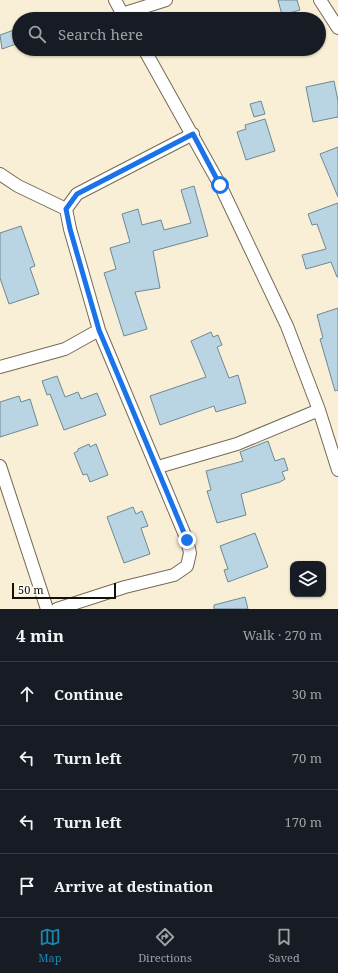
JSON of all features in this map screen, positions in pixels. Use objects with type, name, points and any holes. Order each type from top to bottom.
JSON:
[{"type":"street","points":[[115,0],[122,12]]},
{"type":"street","points":[[134,12],[166,0]]},
{"type":"street","points":[[320,0],[338,28]]},
{"type":"street","points":[[148,56],[193,134],[220,185],[287,326],[319,410],[338,470]]},
{"type":"street","points":[[57,609],[124,587],[174,575],[187,566],[190,554],[187,540],[158,467],[99,330],[70,229],[66,209],[77,194],[193,134]]},
{"type":"street","points":[[0,174],[18,186],[66,209]]},
{"type":"street","points":[[0,367],[65,350],[99,330]]},
{"type":"street","points":[[158,467],[237,444],[319,410]]},
{"type":"street","points":[[0,466],[47,609]]},
{"type":"building","points":[[278,0],[297,0],[300,10],[293,12],[281,12]]},
{"type":"building","points":[[12,31],[12,45],[2,49],[0,35]]},
{"type":"building","points":[[334,81],[338,101],[338,117],[313,122],[306,87]]},
{"type":"building","points":[[261,101],[265,114],[254,117],[250,104]]},
{"type":"building","points":[[265,119],[275,151],[246,160],[237,132],[246,129],[245,125]]},
{"type":"building","points":[[338,147],[338,197],[320,154]]},
{"type":"building","points":[[194,186],[208,236],[153,251],[160,288],[135,292],[147,329],[124,336],[104,273],[116,269],[110,248],[130,242],[122,214],[138,209],[142,225],[161,220],[164,230],[191,223],[181,190]]},
{"type":"building","points":[[338,203],[337,277],[331,262],[306,269],[302,255],[326,249],[317,224],[312,225],[308,214]]},
{"type":"building","points":[[21,226],[35,266],[30,268],[39,294],[9,304],[0,278],[0,233]]},
{"type":"building","points":[[338,308],[338,390],[335,391],[320,339],[323,338],[317,315]]},
{"type":"building","points":[[211,332],[213,337],[218,335],[222,345],[217,347],[229,378],[238,375],[246,403],[216,412],[214,406],[160,425],[150,396],[206,377],[191,341]]},
{"type":"building","points":[[57,376],[65,397],[78,392],[81,399],[97,393],[106,415],[64,430],[50,394],[47,395],[42,381]]},
{"type":"building","points":[[19,396],[21,402],[30,399],[38,425],[0,437],[0,402]]},
{"type":"building","points":[[268,441],[275,461],[284,458],[288,470],[282,472],[285,479],[280,482],[241,494],[246,515],[217,523],[207,491],[211,490],[206,471],[243,461],[240,452]]},
{"type":"building","points":[[89,444],[90,447],[96,444],[108,475],[90,482],[87,474],[83,475],[74,453],[78,451],[78,449]]},
{"type":"building","points":[[133,507],[136,514],[142,511],[148,526],[141,528],[150,554],[124,563],[107,517]]},
{"type":"building","points":[[255,533],[268,567],[228,582],[224,570],[228,569],[220,546]]},
{"type":"building","points":[[245,597],[248,609],[214,609],[214,605]]},
{"type":"route","points":[[187,540],[158,467],[99,330],[80,259],[70,229],[66,209],[77,194],[193,134],[220,185]]}]
